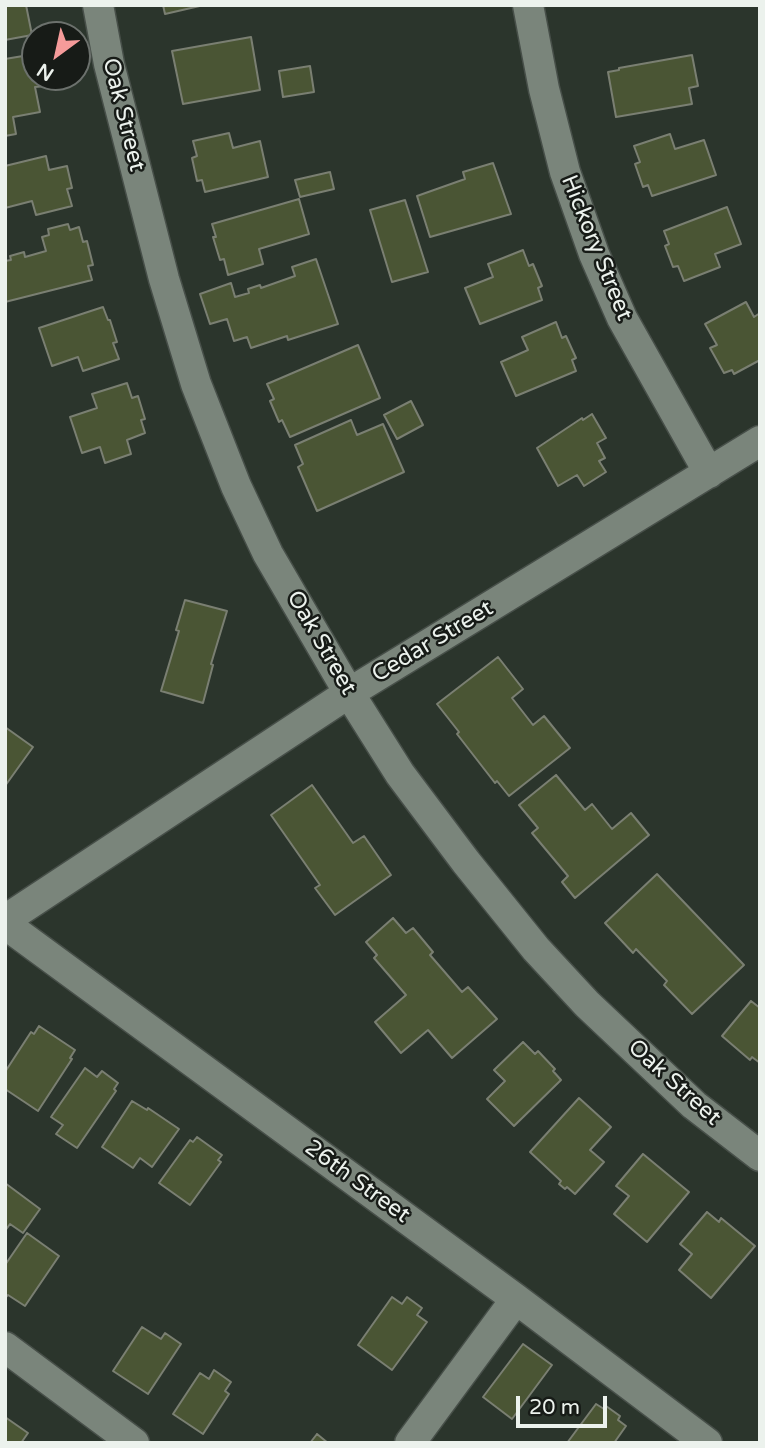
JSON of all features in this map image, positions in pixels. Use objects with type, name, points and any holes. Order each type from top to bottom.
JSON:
[{"type":"street","name":"Oak Street","points":[[98,5],[109,64],[161,266],[196,384],[236,486],[268,554],[400,774],[536,949],[587,1004],[694,1105],[760,1156]]},
{"type":"street","name":"Hickory Street","points":[[528,5],[544,89],[565,172],[594,254],[622,318],[709,473]]},
{"type":"street","name":"Cedar Street","points":[[5,922],[349,693],[760,441]]},
{"type":"street","name":"26th Street","points":[[5,922],[516,1298],[707,1443]]},
{"type":"street","points":[[410,1443],[516,1298]]},
{"type":"street","points":[[5,1348],[134,1443]]},
{"type":"building","points":[[5,5],[26,5],[29,21],[21,21],[21,37],[5,40]]},
{"type":"building","points":[[163,5],[204,5],[165,14]]},
{"type":"building","points":[[251,37],[260,90],[183,104],[172,51]]},
{"type":"building","points":[[692,55],[698,86],[689,88],[692,104],[616,117],[608,72]]},
{"type":"building","points":[[21,56],[21,91],[36,91],[40,112],[13,117],[16,134],[5,136],[5,59]]},
{"type":"building","points":[[310,66],[314,92],[283,97],[279,71]]},
{"type":"building","points":[[229,133],[233,148],[260,141],[268,177],[205,192],[202,180],[197,181],[192,158],[197,156],[193,141]]},
{"type":"building","points":[[670,134],[675,149],[704,140],[716,175],[652,196],[648,185],[643,187],[635,164],[640,162],[634,146]]},
{"type":"building","points":[[46,156],[49,170],[67,166],[72,188],[67,189],[72,206],[36,215],[32,201],[5,208],[5,166]]},
{"type":"building","points":[[493,163],[511,214],[430,237],[417,196],[465,179],[463,172]]},
{"type":"building","points":[[330,172],[334,189],[300,197],[295,180]]},
{"type":"building","points":[[299,199],[309,234],[259,249],[263,264],[228,275],[224,259],[220,260],[212,224]]},
{"type":"building","points":[[405,200],[428,272],[392,282],[370,210]]},
{"type":"building","points":[[727,207],[741,244],[715,254],[720,267],[684,281],[678,266],[673,267],[665,246],[669,244],[664,231]]},
{"type":"building","points":[[68,224],[70,230],[79,227],[83,242],[87,241],[93,265],[88,266],[92,280],[5,302],[5,261],[11,260],[10,256],[24,252],[25,257],[46,251],[42,237],[49,235],[48,229]]},
{"type":"building","points":[[523,250],[529,266],[533,264],[542,286],[538,288],[542,300],[480,324],[465,288],[493,277],[488,264]]},
{"type":"building","points":[[316,259],[338,324],[288,340],[287,336],[251,348],[247,337],[234,341],[227,319],[210,324],[200,294],[231,283],[235,297],[249,293],[248,289],[260,285],[261,288],[295,276],[292,267]]},
{"type":"building","points":[[746,302],[754,317],[760,313],[760,360],[734,374],[732,370],[724,373],[710,348],[717,345],[705,324]]},
{"type":"building","points":[[103,307],[117,342],[113,343],[119,359],[83,371],[78,357],[52,366],[39,328]]},
{"type":"building","points":[[556,322],[562,338],[566,336],[576,358],[572,360],[576,371],[516,396],[501,362],[528,350],[522,337]]},
{"type":"building","points":[[358,345],[380,398],[290,437],[282,420],[279,422],[270,401],[274,399],[267,384]]},
{"type":"building","points":[[127,383],[132,398],[138,396],[145,419],[141,420],[145,433],[127,440],[131,454],[105,463],[100,447],[82,453],[70,417],[97,408],[92,394]]},
{"type":"building","points":[[411,401],[423,425],[397,439],[384,415]]},
{"type":"building","points":[[592,414],[606,438],[597,443],[605,458],[599,461],[606,472],[584,486],[577,475],[558,486],[537,448]]},
{"type":"building","points":[[351,420],[357,435],[383,424],[404,472],[317,511],[298,467],[303,464],[295,445]]},
{"type":"building","points":[[185,600],[227,611],[211,664],[213,665],[203,703],[161,691],[179,631],[176,630]]},
{"type":"building","points":[[498,657],[523,689],[512,698],[533,725],[544,716],[570,748],[509,796],[497,781],[495,783],[437,704]]},
{"type":"building","points":[[5,727],[33,747],[5,786]]},
{"type":"building","points":[[556,775],[585,810],[592,804],[612,829],[631,813],[649,835],[575,898],[562,882],[568,876],[532,833],[538,828],[519,805]]},
{"type":"building","points":[[312,785],[353,843],[364,836],[391,875],[335,915],[315,888],[320,885],[271,815]]},
{"type":"building","points":[[657,874],[744,965],[692,1014],[664,985],[667,981],[636,949],[633,953],[605,923]]},
{"type":"building","points":[[393,918],[406,933],[413,928],[433,952],[430,955],[462,992],[468,987],[497,1019],[452,1058],[428,1030],[401,1053],[375,1022],[406,995],[374,958],[377,955],[366,942]]},
{"type":"building","points":[[751,1001],[760,1008],[760,1063],[752,1057],[750,1060],[722,1036]]},
{"type":"building","points":[[39,1026],[75,1050],[70,1058],[72,1059],[38,1111],[5,1089],[5,1072],[31,1032],[34,1034]]},
{"type":"building","points":[[523,1042],[535,1054],[538,1051],[555,1069],[553,1071],[561,1080],[514,1126],[487,1099],[505,1081],[494,1070]]},
{"type":"building","points":[[85,1068],[97,1077],[102,1071],[118,1083],[114,1089],[116,1091],[77,1148],[56,1134],[63,1125],[51,1117]]},
{"type":"building","points":[[579,1098],[611,1127],[590,1150],[604,1162],[575,1194],[559,1184],[561,1181],[530,1152]]},
{"type":"building","points":[[132,1101],[147,1110],[148,1108],[179,1129],[152,1167],[140,1158],[133,1168],[102,1147]]},
{"type":"building","points":[[197,1137],[222,1155],[218,1160],[221,1162],[190,1205],[159,1183],[190,1140],[193,1142]]},
{"type":"building","points":[[643,1154],[689,1192],[647,1242],[614,1214],[629,1196],[616,1186]]},
{"type":"building","points":[[5,1183],[40,1209],[23,1233],[10,1224],[5,1231]]},
{"type":"building","points":[[707,1212],[719,1222],[721,1218],[755,1246],[711,1298],[679,1270],[692,1254],[680,1244]]},
{"type":"building","points":[[27,1233],[59,1256],[25,1306],[8,1295],[5,1298],[5,1265]]},
{"type":"building","points":[[392,1297],[402,1304],[407,1297],[422,1308],[417,1315],[427,1322],[392,1370],[358,1345]]},
{"type":"building","points":[[142,1327],[161,1339],[165,1333],[181,1344],[148,1394],[113,1371]]},
{"type":"building","points":[[523,1344],[552,1365],[512,1419],[483,1397]]},
{"type":"building","points":[[214,1370],[231,1382],[225,1391],[229,1394],[203,1434],[173,1414],[200,1373],[209,1379]]},
{"type":"building","points":[[596,1404],[604,1409],[606,1406],[620,1416],[618,1420],[626,1426],[614,1443],[567,1443]]},
{"type":"building","points":[[5,1417],[28,1433],[21,1443],[5,1443]]},
{"type":"building","points":[[317,1434],[328,1443],[310,1443]]}]
